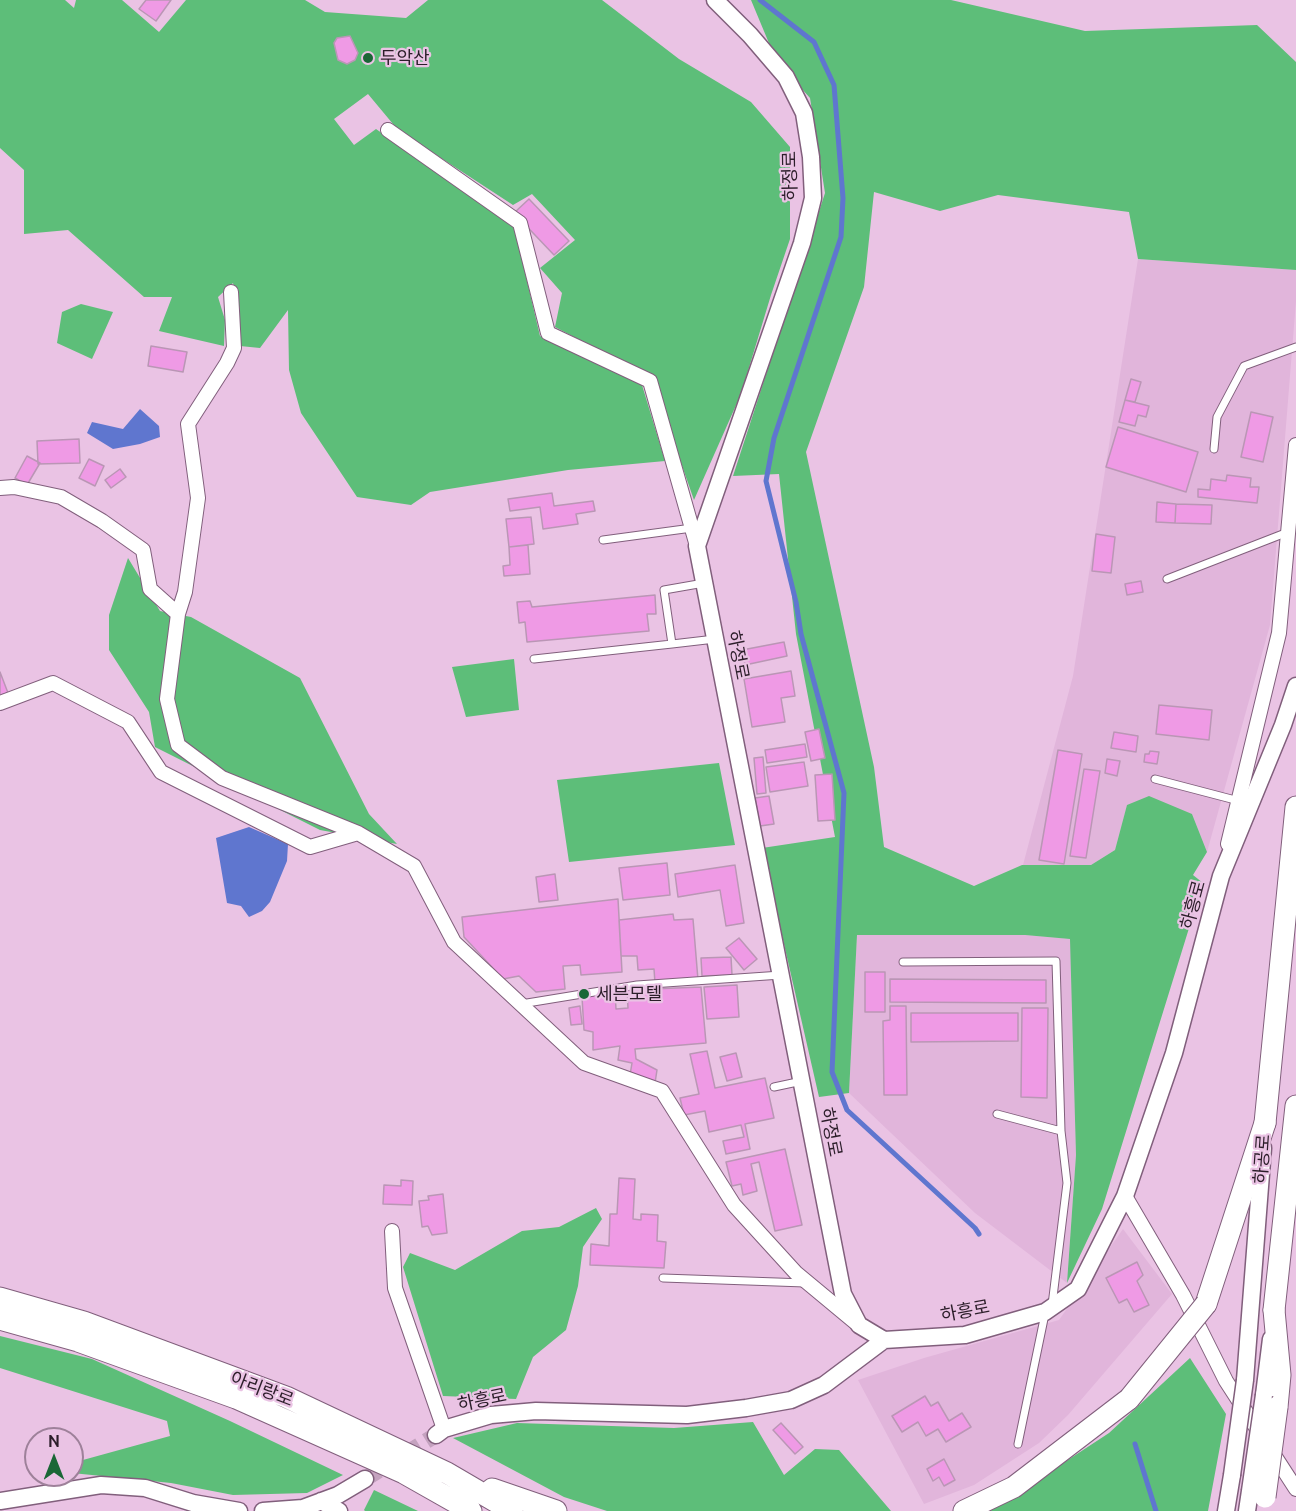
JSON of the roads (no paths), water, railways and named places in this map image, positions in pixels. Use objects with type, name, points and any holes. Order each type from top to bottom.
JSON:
[{"type":"main road","name":"하공로","points":[[1265,1123],[1296,807]]},
{"type":"main road","name":"하공로","points":[[1260,1500],[1271,1401],[1280,1375],[1274,1310],[1295,1115]]},
{"type":"main road","points":[[964,1511],[1014,1486],[1129,1399],[1206,1304],[1265,1123]]},
{"type":"main road","name":"아리랑로","points":[[0,1298],[84,1322],[286,1397],[447,1473],[512,1511]]},
{"type":"main road","name":"아리랑로","points":[[0,1319],[78,1341],[236,1398],[404,1473],[471,1511]]},
{"type":"main road","points":[[447,1473],[556,1511]]},
{"type":"street","name":"하정로","points":[[715,0],[750,35],[786,77],[804,113],[811,157],[813,198],[802,243],[697,546],[843,1294],[859,1325]]},
{"type":"street","points":[[388,130],[520,223],[548,333],[650,381],[697,546]]},
{"type":"street","points":[[231,292],[234,348],[188,424],[198,498],[185,592],[178,614],[167,699],[178,745],[222,778],[358,833],[414,867],[454,942],[584,1063],[662,1092],[734,1205],[796,1273],[859,1325],[884,1341]]},
{"type":"street","points":[[1221,876],[1279,633],[1296,445]]},
{"type":"street","points":[[0,488],[14,488],[61,497],[102,521],[143,550],[150,589],[178,614]]},
{"type":"street","points":[[0,704],[52,683],[128,722],[161,772],[310,848],[358,833]]},
{"type":"street","name":"하흥로","points":[[440,1432],[491,1415],[536,1411],[687,1415],[791,1400],[824,1385],[884,1341],[965,1335],[1049,1309],[1078,1289],[1125,1196],[1174,1053],[1221,876],[1283,725],[1296,686]]},
{"type":"street","name":"하공로","points":[[1226,1511],[1245,1380],[1265,1123]]},
{"type":"street","points":[[1125,1196],[1183,1295],[1226,1381],[1296,1489]]},
{"type":"street","points":[[392,1231],[395,1288],[440,1432]]},
{"type":"street","points":[[263,1511],[303,1508],[338,1494],[365,1479]]},
{"type":"street","points":[[0,1501],[101,1485],[145,1488],[193,1503],[239,1511]]},
{"type":"street","points":[[1247,1511],[1260,1500]]},
{"type":"street","points":[[321,1501],[339,1511]]},
{"type":"lane","points":[[1214,449],[1217,417],[1244,366],[1296,347]]},
{"type":"lane","points":[[603,540],[692,528]]},
{"type":"lane","points":[[1167,579],[1288,532]]},
{"type":"lane","points":[[672,644],[664,590],[704,583]]},
{"type":"lane","points":[[534,659],[716,639]]},
{"type":"lane","points":[[1155,779],[1239,801]]},
{"type":"lane","points":[[903,962],[1056,961],[1061,1131],[1067,1183],[1049,1309],[1018,1444]]},
{"type":"lane","points":[[521,1004],[638,985],[781,975]]},
{"type":"lane","points":[[774,1087],[802,1081]]},
{"type":"lane","points":[[997,1114],[1061,1131]]},
{"type":"lane","points":[[663,1278],[808,1283]]},
{"type":"water","points":[[140,409],[159,426],[160,437],[140,444],[113,449],[87,433],[92,422],[123,429]]},
{"type":"water","points":[[249,827],[288,844],[287,861],[270,902],[262,911],[249,917],[241,906],[227,903],[216,838]]},
{"type":"waterway","points":[[760,0],[814,42],[834,85],[843,198],[841,237],[774,438],[766,481],[796,602],[801,634],[844,793],[832,1072],[847,1110],[979,1234]]},
{"type":"waterway","points":[[1135,1444],[1156,1511]]},
{"type":"tunnel","points":[[365,1479],[436,1435]]},
{"type":"place","name":"두악산","points":[[368,58]]},
{"type":"place","name":"세븐모텔","points":[[584,994]]}]
